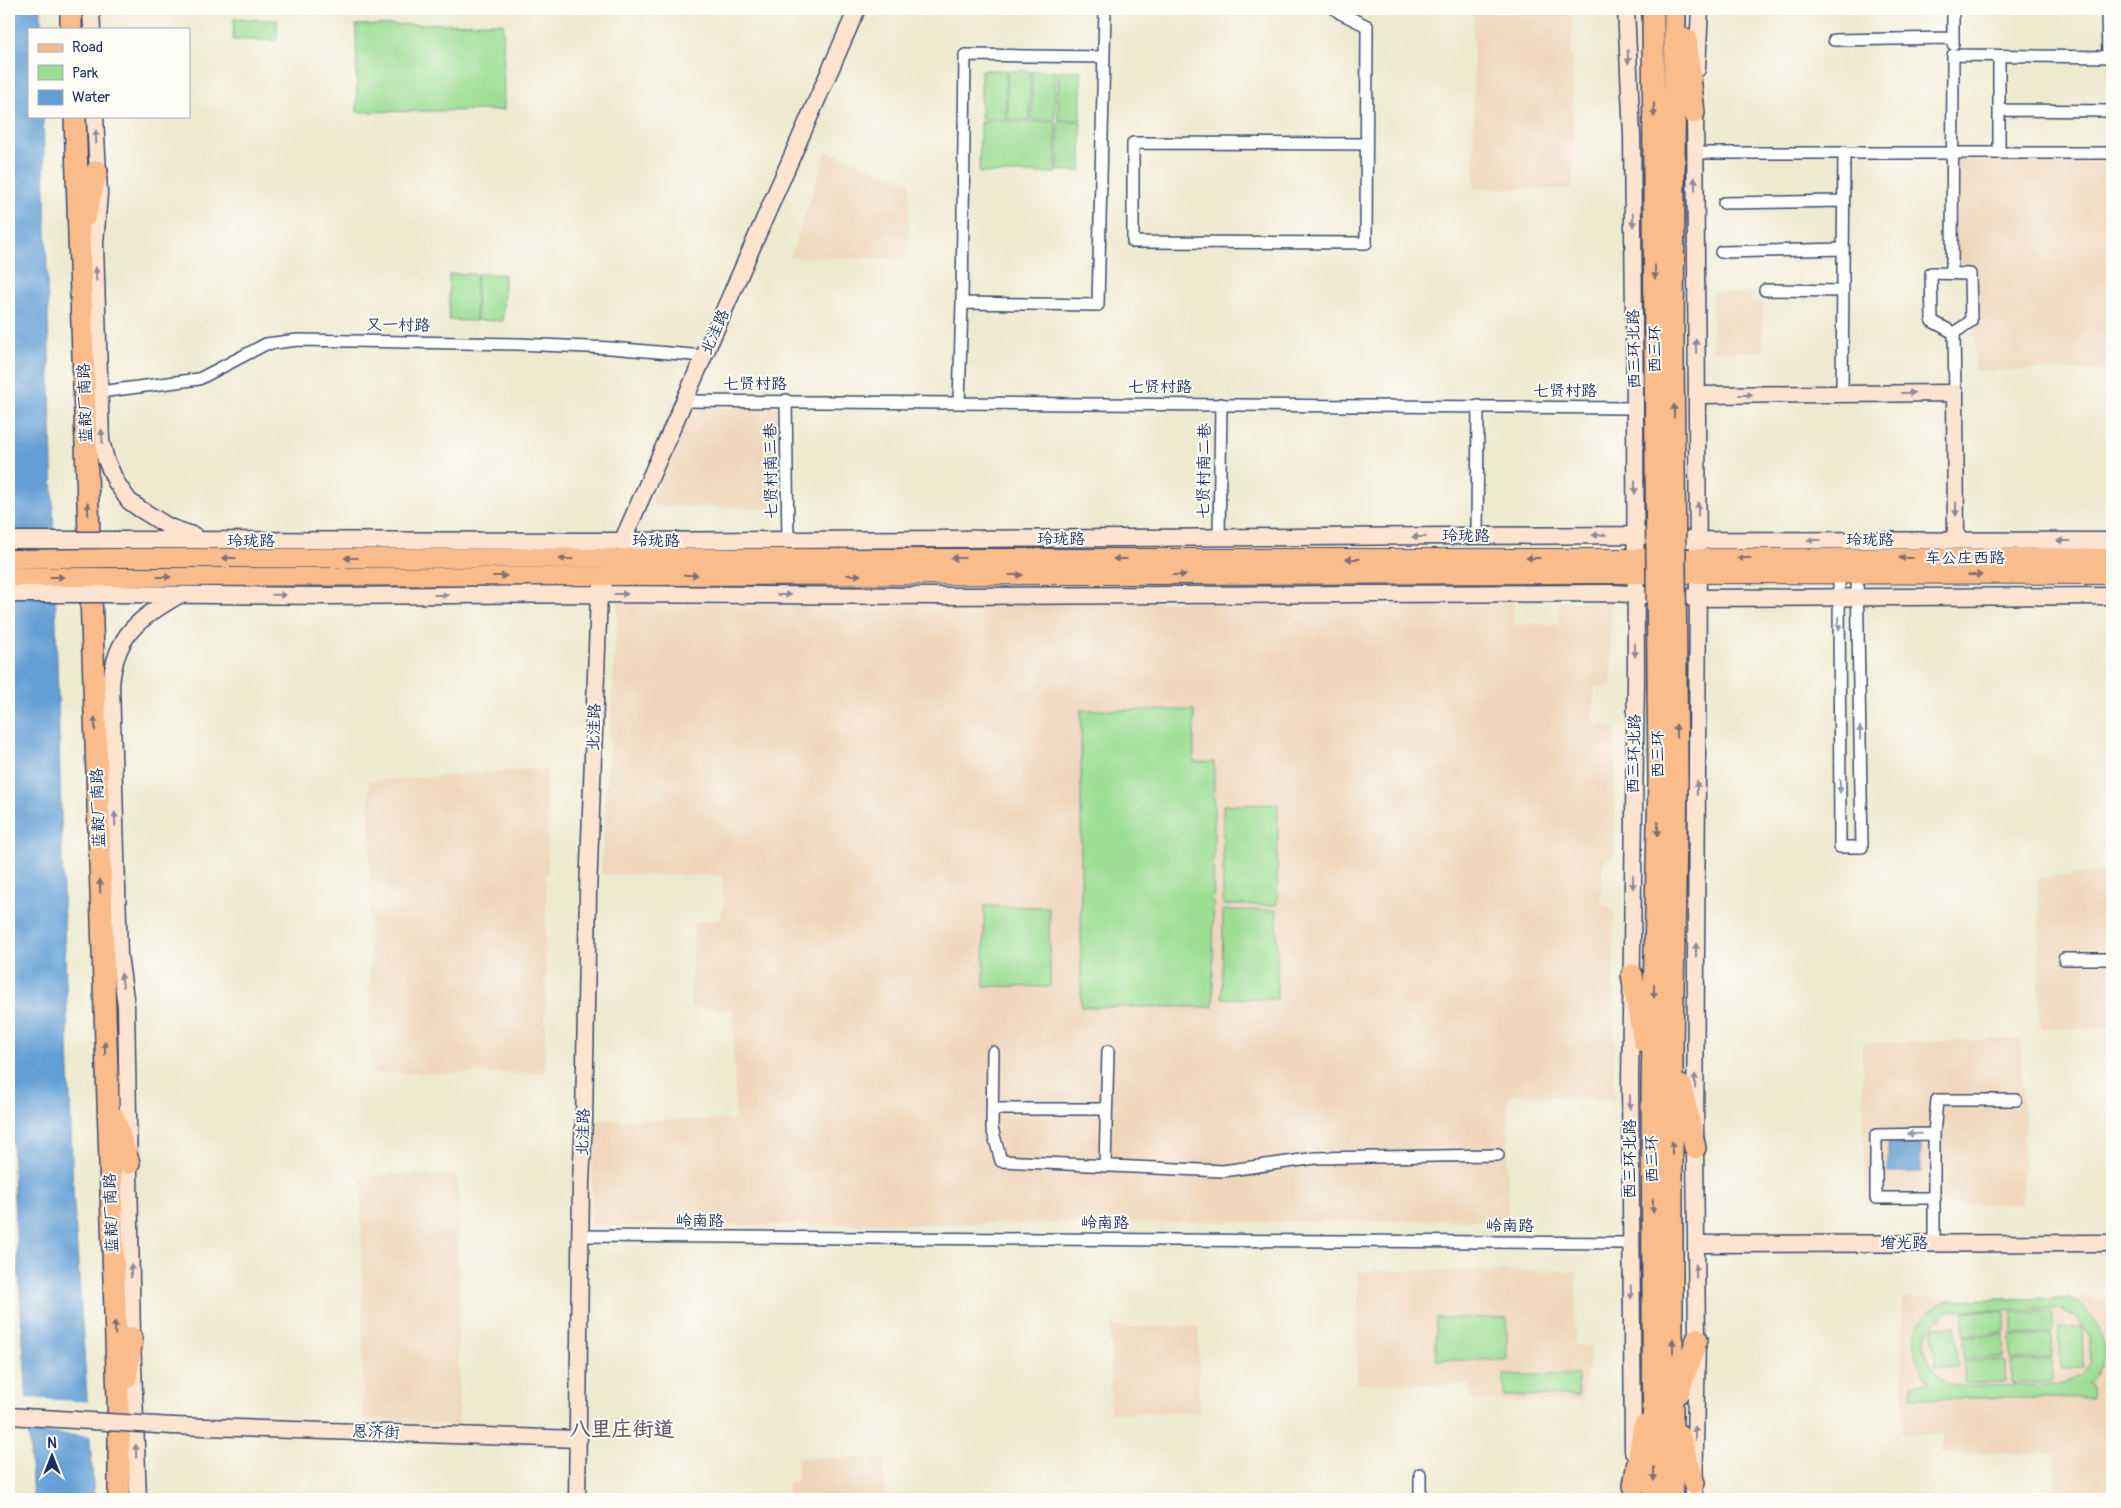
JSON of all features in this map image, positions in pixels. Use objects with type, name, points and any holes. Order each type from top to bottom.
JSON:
[{"type":"highway","points":[[71,9],[72,28]]},
{"type":"highway","name":"西三环","points":[[1653,9],[1664,352],[1672,1046],[1672,1499]]},
{"type":"highway","name":"西三环","points":[[1664,352],[1675,9]]},
{"type":"highway","points":[[1683,9],[1694,113]]},
{"type":"highway","name":"蓝靛厂南路","points":[[75,118],[119,1499]]},
{"type":"highway","points":[[79,238],[97,171]]},
{"type":"highway","name":"西三环","points":[[1654,1499],[1652,1085],[1668,780]]},
{"type":"highway","points":[[1632,975],[1652,1085]]},
{"type":"highway","points":[[1672,1046],[1695,1148]]},
{"type":"highway","points":[[106,1097],[129,1163]]},
{"type":"highway","points":[[118,1430],[132,1338]]},
{"type":"highway","points":[[1694,1491],[1673,1413],[1697,1338]]},
{"type":"highway","points":[[1634,1493],[1654,1372]]},
{"type":"main road","name":"车公庄西路","points":[[1698,557],[2112,558]]},
{"type":"main road","name":"车公庄西路","points":[[1698,557],[1839,574],[2112,575]]},
{"type":"main road","points":[[9,577],[115,586],[391,577],[1668,566],[1698,557]]},
{"type":"main road","name":"玲珑路","points":[[9,559],[1381,559],[1634,566]]},
{"type":"street","points":[[91,9],[92,28]]},
{"type":"street","name":"北洼路","points":[[577,1499],[579,1439],[579,1236],[588,894],[599,594],[857,9]]},
{"type":"street","points":[[962,303],[1098,306],[1104,9]]},
{"type":"street","points":[[1335,9],[1340,14],[1367,26],[1366,242],[1133,242],[1133,143],[1366,144]]},
{"type":"street","name":"西三环北路","points":[[1626,9],[1632,136],[1635,408],[1634,597],[1636,679],[1630,1081],[1630,1243],[1634,1493]]},
{"type":"street","points":[[1694,1491],[1697,1338],[1695,1148],[1698,557],[1694,113],[1700,9]]},
{"type":"street","points":[[1952,273],[1953,9]]},
{"type":"street","points":[[1953,55],[2110,57],[2107,9]]},
{"type":"street","points":[[1834,40],[1953,38]]},
{"type":"street","points":[[959,402],[965,55],[1103,57]]},
{"type":"street","points":[[1999,56],[1999,152]]},
{"type":"street","points":[[1999,110],[2112,112]]},
{"type":"street","points":[[95,118],[99,193],[95,244],[102,441],[106,460],[116,482],[129,501],[169,527],[206,540]]},
{"type":"street","points":[[1842,394],[1844,152]]},
{"type":"street","points":[[1695,153],[2112,153]]},
{"type":"street","points":[[1724,203],[1843,201]]},
{"type":"street","points":[[1721,252],[1843,249]]},
{"type":"street","points":[[1932,273],[1970,274],[1971,320],[1954,333],[1932,321],[1932,273]]},
{"type":"street","points":[[1765,290],[1843,291]]},
{"type":"street","points":[[1954,333],[1956,540]]},
{"type":"street","name":"又一村路","points":[[100,392],[199,379],[266,344],[298,340],[527,344],[611,348],[704,356]]},
{"type":"street","points":[[1697,395],[1955,393]]},
{"type":"street","name":"七贤村路","points":[[685,401],[786,400],[1635,408]]},
{"type":"street","name":"七贤村南三巷","points":[[786,400],[788,541]]},
{"type":"street","name":"七贤村南二巷","points":[[1219,538],[1221,404]]},
{"type":"street","points":[[1477,536],[1478,406]]},
{"type":"street","points":[[1635,435],[1697,435]]},
{"type":"street","points":[[1635,457],[1666,479],[1669,642],[1698,660]]},
{"type":"street","name":"玲珑路","points":[[9,540],[788,541],[1634,535],[1667,538],[1698,557],[1956,540],[2112,541]]},
{"type":"street","points":[[355,541],[402,558]]},
{"type":"street","points":[[1839,574],[1840,847],[1862,847],[1857,574]]},
{"type":"street","points":[[326,596],[391,577]]},
{"type":"street","points":[[9,594],[115,586],[180,594],[326,596],[599,594],[1634,597],[1668,599],[2112,596]]},
{"type":"street","name":"蓝靛厂南路","points":[[138,1499],[132,1338],[126,1005],[119,955],[110,685],[112,664],[119,645],[129,631],[154,610],[180,594]]},
{"type":"street","points":[[1636,679],[1697,679]]},
{"type":"street","points":[[2064,959],[2112,959]]},
{"type":"street","points":[[1105,1166],[1108,1051]]},
{"type":"street","points":[[993,1052],[992,1128],[1001,1161],[1223,1171],[1316,1158],[1498,1155]]},
{"type":"street","points":[[1934,1243],[1934,1134],[1937,1100],[2016,1100]]},
{"type":"street","points":[[992,1109],[1106,1109]]},
{"type":"street","points":[[1934,1134],[1876,1135],[1876,1198],[1934,1198]]},
{"type":"street","name":"岭南路","points":[[579,1236],[1630,1243]]},
{"type":"street","name":"增光路","points":[[1696,1244],[2112,1243]]},
{"type":"street","name":"恩济街","points":[[9,1416],[173,1426],[579,1439]]},
{"type":"street","points":[[1420,1474],[1420,1499]]},
{"type":"shaded area","points":[[1473,9],[1572,9],[1573,189],[1474,189]]},
{"type":"shaded area","points":[[827,151],[910,183],[908,259],[790,257]]},
{"type":"shaded area","points":[[1955,159],[2112,159],[2112,370],[1975,370],[1976,270],[1956,259]]},
{"type":"shaded area","points":[[1712,293],[1751,293],[1751,303],[1763,303],[1763,351],[1712,351]]},
{"type":"shaded area","points":[[690,407],[778,407],[779,509],[650,505]]},
{"type":"shaded area","points":[[618,602],[1514,602],[1514,624],[1559,624],[1560,602],[1610,602],[1612,686],[1594,688],[1594,723],[1615,728],[1615,855],[1602,862],[1601,902],[1614,912],[1614,1099],[1508,1095],[1508,1220],[592,1226],[592,1120],[735,1120],[733,1010],[690,1007],[694,922],[719,919],[724,903],[722,876],[601,874]]},
{"type":"shaded area","points":[[546,768],[548,871],[546,875],[545,1073],[370,1073],[369,781]]},
{"type":"shaded area","points":[[2112,871],[2112,1028],[2040,1028],[2038,878]]},
{"type":"shaded area","points":[[2021,1039],[2022,1090],[2025,1116],[2022,1205],[1865,1204],[1862,1043]]},
{"type":"shaded area","points":[[458,1174],[459,1426],[363,1420],[361,1175]]},
{"type":"shaded area","points":[[1358,1271],[1576,1271],[1575,1345],[1593,1346],[1581,1401],[1472,1401],[1469,1385],[1357,1383]]},
{"type":"shaded area","points":[[2110,1273],[2112,1273],[2112,1499],[2055,1499],[2055,1453],[1942,1453],[1942,1434],[1903,1434],[1902,1298],[2110,1298]]},
{"type":"shaded area","points":[[1111,1327],[1199,1327],[1199,1413],[1110,1413]]},
{"type":"shaded area","points":[[797,1458],[884,1458],[885,1499],[787,1499],[788,1482],[796,1481]]},
{"type":"green space","points":[[234,19],[277,20],[277,40],[233,40]]},
{"type":"green space","points":[[503,23],[504,110],[357,112],[356,25]]},
{"type":"green space","points":[[981,70],[1006,70],[1006,120],[981,119]]},
{"type":"green space","points":[[1007,71],[1030,71],[1030,120],[1007,120]]},
{"type":"green space","points":[[1032,71],[1055,71],[1055,120],[1032,120]]},
{"type":"green space","points":[[1058,71],[1081,71],[1081,120],[1058,120]]},
{"type":"green space","points":[[980,122],[1056,122],[1056,173],[979,173]]},
{"type":"green space","points":[[1058,122],[1081,122],[1081,171],[1058,171]]},
{"type":"green space","points":[[449,274],[476,274],[476,321],[449,320]]},
{"type":"green space","points":[[477,274],[504,274],[503,321],[476,320]]},
{"type":"green space","points":[[1081,710],[1194,710],[1194,762],[1214,762],[1213,1007],[1081,1007]]},
{"type":"green space","points":[[1278,804],[1277,905],[1223,905],[1223,805]]},
{"type":"green space","points":[[984,906],[1049,907],[1050,987],[984,986]]},
{"type":"green space","points":[[1223,910],[1277,910],[1277,999],[1222,998]]},
{"type":"green space","points":[[2068,1298],[2080,1305],[2090,1314],[2097,1325],[2104,1349],[2102,1362],[2096,1374],[2087,1384],[2092,1385],[2093,1398],[1911,1398],[1911,1383],[1929,1383],[1917,1359],[1915,1336],[1925,1316],[1935,1307],[1948,1300]],"holes":[[[2059,1309],[2077,1317],[2090,1339],[2090,1364],[2081,1374],[2060,1385],[1955,1386],[1947,1382],[1934,1370],[1926,1354],[1927,1337],[1933,1326],[1947,1311]]]},
{"type":"green space","points":[[2005,1311],[2005,1333],[1964,1334],[1964,1312]]},
{"type":"green space","points":[[2012,1312],[2052,1312],[2052,1334],[2012,1334]]},
{"type":"green space","points":[[1436,1318],[1507,1318],[1507,1360],[1436,1360]]},
{"type":"green space","points":[[1956,1326],[1957,1367],[1935,1367],[1933,1327]]},
{"type":"green space","points":[[2059,1327],[2082,1327],[2083,1367],[2061,1368]]},
{"type":"green space","points":[[2004,1335],[2004,1357],[1964,1358],[1964,1336]]},
{"type":"green space","points":[[2011,1336],[2052,1336],[2052,1358],[2011,1359]]},
{"type":"green space","points":[[1964,1360],[2005,1360],[2005,1382],[1964,1383]]},
{"type":"green space","points":[[2051,1360],[2051,1382],[2011,1383],[2011,1361]]},
{"type":"green space","points":[[1504,1375],[1578,1375],[1578,1396],[1504,1396]]},
{"type":"water","points":[[9,9],[41,9],[41,28],[28,28],[28,118],[43,118],[63,892],[73,1189],[94,1499],[33,1499],[14,1197],[9,1035]]},
{"type":"water","points":[[1888,1143],[1920,1143],[1921,1172],[1888,1172]]},
{"type":"pier","points":[[25,1398],[90,1402],[92,1436],[27,1431]]},
{"type":"district","name":"八里庄街道","points":[[622,1429]]}]
